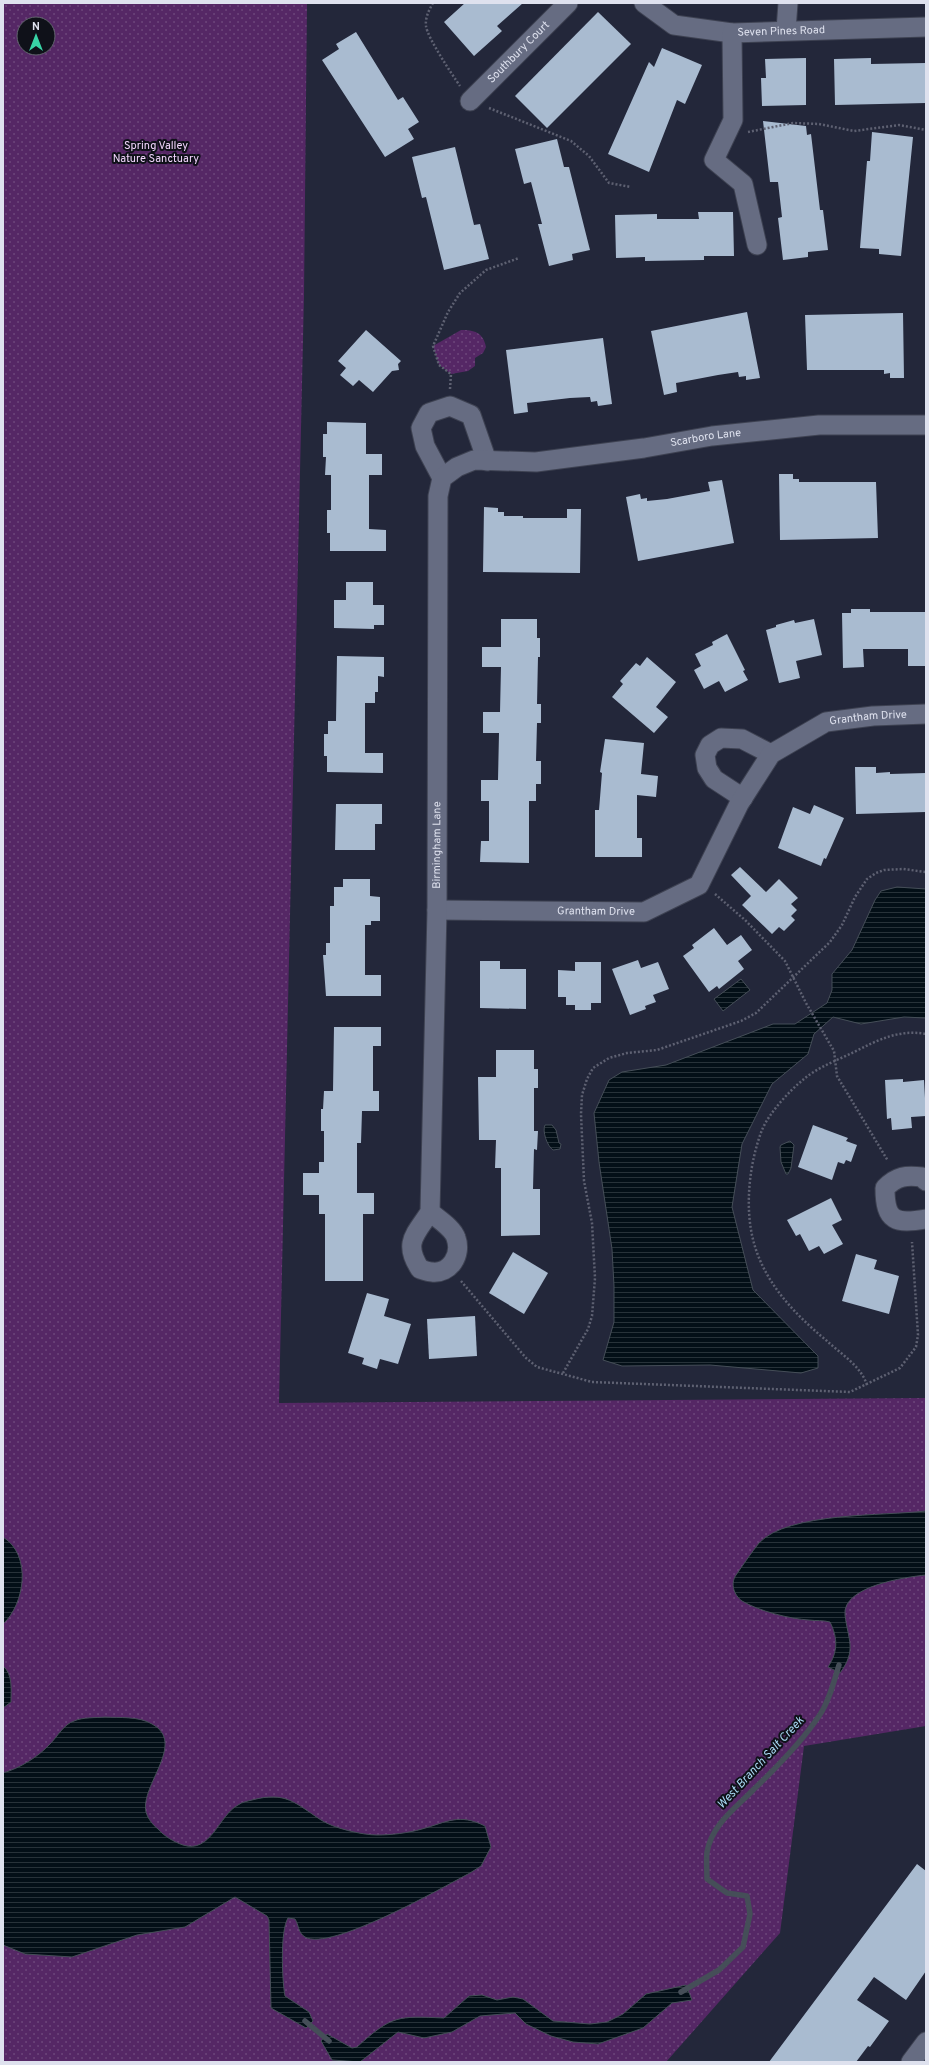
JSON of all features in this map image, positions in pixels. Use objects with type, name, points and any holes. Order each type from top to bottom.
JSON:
[{"type":"street","name":"Southbury Court","points":[[470,101],[568,3]]},
{"type":"street","name":"Seven Pines Road","points":[[644,3],[674,25],[732,33],[786,30],[926,27]]},
{"type":"street","points":[[786,30],[788,3]]},
{"type":"street","points":[[732,33],[733,120],[714,160],[743,184],[757,246]]},
{"type":"street","points":[[450,406],[471,415],[486,461],[474,460],[457,467],[442,478],[425,446],[421,428],[429,414],[450,406]]},
{"type":"street","name":"Scarboro Lane","points":[[486,461],[536,462],[644,448],[712,436],[819,425],[926,425]]},
{"type":"street","name":"Birmingham Lane","points":[[430,1212],[437,910],[438,496],[442,478]]},
{"type":"street","name":"Grantham Drive","points":[[437,910],[644,912],[699,885],[743,798],[771,754],[826,722],[873,716],[926,714]]},
{"type":"street","points":[[743,798],[714,779],[707,768],[705,755],[710,745],[721,738],[742,739],[771,754]]},
{"type":"street","points":[[926,1181],[922,1177],[908,1175],[894,1179],[885,1188],[885,1200],[888,1213],[896,1221],[909,1223],[926,1219]]},
{"type":"street","points":[[911,2062],[926,2042]]},
{"type":"path","points":[[433,3],[427,16],[426,28],[449,70],[470,101],[571,141],[589,156],[609,183],[631,187]]},
{"type":"path","points":[[726,137],[793,123],[819,124],[854,131],[899,125],[926,130]]},
{"type":"path","points":[[450,390],[451,374],[439,366],[434,346],[448,312],[460,294],[486,270],[519,258]]},
{"type":"path","points":[[563,1373],[588,1330],[592,1316],[595,1278],[592,1223],[584,1181],[581,1114],[582,1095],[590,1073],[594,1068],[609,1058],[627,1053],[657,1050],[741,1021],[756,1013],[830,942],[842,925],[854,896],[867,879],[884,870],[903,869],[926,872]]},
{"type":"path","points":[[699,885],[714,894],[745,920],[785,961],[806,1003],[825,1033],[834,1051],[837,1076],[888,1160]]},
{"type":"path","points":[[867,1385],[864,1377],[854,1366],[808,1325],[784,1299],[765,1273],[752,1235],[748,1207],[753,1165],[762,1129],[783,1100],[804,1078],[884,1037],[914,1032],[926,1034]]},
{"type":"path","points":[[462,1281],[526,1358],[537,1367],[592,1382],[850,1392],[900,1368],[916,1347],[918,1335],[912,1242]]},
{"type":"green space","name":"Spring Valley Nature Sanctuary","points":[[3,3],[307,3],[304,295],[279,1403],[926,1398],[926,1726],[804,1746],[780,1933],[666,2062],[3,2062]]},
{"type":"green space","points":[[461,330],[474,331],[480,335],[485,342],[486,347],[483,353],[475,358],[475,366],[468,371],[451,374],[439,365],[433,346]]},
{"type":"shaded area","points":[[897,887],[926,889],[926,1018],[904,1017],[861,1024],[833,1017],[814,1034],[808,1054],[772,1084],[742,1144],[732,1207],[753,1290],[818,1356],[818,1368],[801,1373],[710,1365],[622,1366],[603,1360],[614,1322],[614,1286],[612,1249],[599,1162],[594,1113],[609,1080],[622,1072],[666,1065],[773,1024],[795,1024],[827,1003],[832,990],[832,974],[852,950],[875,900],[881,891]]},
{"type":"shaded area","points":[[741,979],[750,990],[723,1011],[714,999]]},
{"type":"shaded area","points":[[545,1125],[552,1125],[556,1130],[559,1143],[561,1144],[560,1149],[553,1150],[547,1142],[544,1128]]},
{"type":"shaded area","points":[[790,1141],[794,1145],[791,1168],[788,1174],[786,1174],[781,1162],[780,1147],[781,1145]]},
{"type":"shaded area","points":[[926,1511],[926,1575],[904,1578],[877,1585],[864,1590],[854,1597],[847,1605],[845,1615],[850,1651],[845,1665],[840,1673],[828,1667],[834,1656],[836,1645],[836,1639],[830,1622],[793,1618],[775,1614],[749,1605],[742,1601],[735,1593],[733,1586],[734,1578],[759,1543],[773,1533],[791,1526],[838,1517]]},
{"type":"shaded area","points":[[3,1537],[12,1545],[18,1555],[22,1567],[22,1580],[16,1604],[11,1615],[3,1624]]},
{"type":"shaded area","points":[[3,1666],[8,1673],[11,1682],[11,1702],[3,1708]]},
{"type":"shaded area","points":[[105,1717],[129,1718],[147,1721],[162,1732],[165,1742],[164,1753],[149,1790],[146,1801],[146,1812],[154,1826],[163,1834],[183,1845],[193,1846],[201,1844],[208,1839],[231,1810],[240,1804],[247,1801],[273,1797],[290,1800],[333,1826],[371,1835],[405,1833],[453,1820],[468,1820],[485,1826],[491,1847],[481,1866],[470,1873],[387,1916],[361,1927],[338,1935],[318,1939],[305,1937],[300,1931],[295,1919],[288,1918],[285,1924],[283,1944],[283,1979],[285,1996],[309,2012],[313,2021],[306,2028],[271,2008],[269,1920],[267,1916],[235,1897],[185,1927],[137,1935],[72,1957],[25,1954],[3,1945],[3,1773],[34,1758],[45,1749],[70,1723],[81,1719]]},
{"type":"shaded area","points":[[686,1985],[692,2000],[672,2003],[643,2028],[598,2044],[573,2042],[551,2036],[526,2024],[515,2013],[480,2016],[452,2032],[424,2038],[398,2032],[360,2062],[332,2060],[321,2041],[327,2034],[352,2048],[357,2047],[369,2036],[388,2023],[405,2018],[416,2017],[444,2018],[469,1996],[482,1995],[497,2000],[513,1997],[523,1999],[553,2021],[590,2024],[607,2022],[623,2014],[646,1994]]},
{"type":"building","points":[[465,3],[523,3],[497,26],[502,31],[474,56],[444,22]]},
{"type":"building","points":[[598,12],[631,44],[547,128],[515,96]]},
{"type":"building","points":[[356,32],[398,100],[403,97],[419,122],[408,129],[414,139],[385,157],[322,60],[339,49],[336,44]]},
{"type":"building","points":[[662,48],[702,65],[685,104],[677,100],[649,172],[608,154],[649,62],[654,67]]},
{"type":"building","points":[[806,58],[806,105],[762,106],[761,78],[766,78],[765,59]]},
{"type":"building","points":[[871,58],[871,64],[926,63],[926,103],[835,105],[834,59]]},
{"type":"building","points":[[763,121],[806,126],[807,135],[811,134],[820,210],[823,210],[828,250],[808,252],[808,257],[783,260],[778,218],[782,217],[778,182],[770,182]]},
{"type":"building","points":[[872,132],[913,137],[901,256],[879,254],[879,249],[860,248],[867,161],[870,161]]},
{"type":"building","points":[[557,139],[564,167],[569,167],[590,250],[572,254],[573,260],[549,266],[538,224],[542,224],[531,182],[524,184],[515,149]]},
{"type":"building","points":[[455,147],[474,225],[480,224],[489,259],[444,270],[426,197],[422,198],[412,157]]},
{"type":"building","points":[[698,212],[733,212],[734,256],[704,256],[704,260],[645,261],[645,257],[616,258],[615,215],[657,214],[657,219],[699,219]]},
{"type":"building","points":[[747,312],[760,378],[746,380],[746,376],[739,377],[738,372],[718,375],[676,383],[677,392],[664,395],[651,331]]},
{"type":"building","points":[[903,313],[904,378],[890,378],[890,373],[884,374],[884,370],[807,370],[805,315]]},
{"type":"building","points":[[366,330],[401,361],[398,364],[399,370],[392,371],[373,392],[359,380],[353,386],[340,375],[346,368],[338,361]]},
{"type":"building","points":[[603,338],[612,404],[598,406],[597,401],[591,402],[590,397],[570,398],[527,403],[528,412],[514,414],[506,350]]},
{"type":"building","points":[[327,422],[366,423],[366,454],[382,454],[382,475],[369,475],[369,529],[386,530],[386,551],[330,551],[330,533],[327,533],[327,510],[331,510],[331,475],[325,475],[326,457],[323,457],[323,434],[327,434]]},
{"type":"building","points":[[779,474],[793,474],[793,479],[799,479],[799,482],[876,482],[878,538],[780,540]]},
{"type":"building","points":[[722,480],[734,543],[638,561],[626,497],[640,494],[641,499],[647,498],[647,501],[667,499],[710,491],[708,482]]},
{"type":"building","points":[[484,507],[498,508],[498,512],[504,512],[504,516],[523,516],[523,518],[567,518],[567,509],[581,509],[580,573],[483,572]]},
{"type":"building","points":[[346,582],[373,582],[373,605],[384,605],[384,625],[374,625],[374,629],[334,628],[334,600],[346,600]]},
{"type":"building","points":[[851,609],[870,609],[870,612],[926,612],[926,666],[908,666],[908,649],[863,649],[864,667],[843,668],[842,613],[851,613]]},
{"type":"building","points":[[501,619],[537,619],[537,638],[540,638],[537,704],[541,704],[541,723],[537,723],[536,761],[541,761],[541,784],[536,784],[536,801],[529,801],[529,863],[480,862],[481,841],[489,841],[489,801],[481,801],[481,780],[498,780],[499,733],[483,733],[483,712],[500,712],[501,667],[482,667],[482,647],[501,647]]},
{"type":"building","points":[[814,619],[822,655],[796,661],[800,678],[779,683],[766,630],[776,627],[776,625],[794,620],[795,623]]},
{"type":"building","points":[[727,634],[745,670],[743,671],[748,680],[725,692],[719,681],[704,689],[694,670],[701,666],[695,654],[713,645],[712,642]]},
{"type":"building","points":[[337,656],[384,657],[384,677],[378,676],[378,692],[375,692],[375,703],[365,703],[365,753],[383,753],[383,773],[327,772],[327,756],[324,756],[324,734],[328,734],[328,721],[336,721]]},
{"type":"building","points":[[647,657],[676,682],[656,707],[668,717],[654,733],[612,697],[623,684],[620,681],[636,663],[640,666]]},
{"type":"building","points":[[605,739],[644,743],[641,774],[658,776],[656,797],[637,795],[637,838],[642,838],[642,857],[595,857],[595,810],[599,810],[602,773],[600,772]]},
{"type":"building","points":[[855,767],[876,767],[876,773],[926,773],[926,812],[856,814]]},
{"type":"building","points":[[336,804],[382,804],[382,824],[375,824],[375,850],[335,850]]},
{"type":"building","points":[[814,805],[844,818],[826,859],[824,858],[821,866],[778,848],[793,807],[810,814]]},
{"type":"building","points":[[740,867],[766,892],[779,879],[798,898],[791,904],[797,910],[791,916],[795,920],[784,931],[779,927],[772,934],[742,905],[751,896],[731,875]]},
{"type":"building","points":[[343,879],[370,879],[370,896],[380,897],[380,921],[371,921],[371,925],[365,925],[365,975],[381,975],[381,996],[326,996],[323,955],[326,955],[326,943],[330,943],[330,906],[334,906],[334,887],[343,887]]},
{"type":"building","points":[[714,928],[727,945],[741,935],[752,950],[738,961],[744,969],[719,989],[717,986],[709,992],[683,956],[694,948],[692,945]]},
{"type":"building","points":[[638,960],[641,968],[658,962],[669,989],[653,995],[656,1002],[645,1006],[646,1009],[630,1015],[612,969]]},
{"type":"building","points":[[480,961],[500,961],[500,969],[526,969],[526,1009],[480,1008]]},
{"type":"building","points":[[575,962],[601,962],[601,1003],[591,1003],[591,1010],[575,1010],[575,1005],[566,1005],[566,997],[558,997],[558,970],[575,971]]},
{"type":"building","points":[[334,1027],[381,1027],[381,1046],[373,1046],[373,1091],[379,1091],[379,1111],[362,1111],[361,1143],[357,1143],[357,1193],[374,1193],[374,1214],[363,1214],[363,1281],[325,1281],[325,1214],[319,1214],[319,1195],[303,1195],[303,1173],[319,1173],[319,1162],[324,1162],[324,1131],[321,1131],[321,1109],[323,1109],[324,1091],[333,1091]]},
{"type":"building","points":[[496,1050],[534,1050],[534,1069],[538,1069],[538,1088],[534,1088],[534,1131],[538,1131],[537,1150],[534,1149],[533,1189],[540,1189],[540,1235],[501,1236],[501,1168],[495,1168],[496,1140],[479,1140],[478,1077],[496,1077]]},
{"type":"building","points":[[903,1079],[903,1082],[924,1080],[926,1116],[911,1117],[912,1128],[892,1130],[891,1118],[887,1119],[885,1080]]},
{"type":"building","points":[[813,1125],[848,1138],[846,1141],[857,1145],[851,1162],[846,1160],[844,1164],[838,1162],[832,1180],[798,1167]]},
{"type":"building","points":[[831,1198],[842,1220],[832,1225],[843,1244],[824,1254],[819,1246],[809,1251],[800,1234],[796,1236],[787,1220]]},
{"type":"building","points":[[513,1252],[548,1273],[524,1314],[489,1293]]},
{"type":"building","points":[[856,1254],[877,1260],[874,1269],[899,1276],[889,1314],[842,1301]]},
{"type":"building","points":[[367,1293],[389,1299],[384,1316],[411,1324],[398,1364],[380,1359],[377,1369],[362,1364],[364,1358],[348,1353]]},
{"type":"building","points":[[475,1316],[477,1356],[429,1359],[427,1319]]},
{"type":"building","points":[[917,1864],[926,1871],[926,1971],[906,2000],[874,1977],[857,2000],[889,2021],[870,2047],[868,2046],[856,2062],[769,2062]]},
{"type":"waterway","name":"West Branch Salt Creek","points":[[681,1992],[719,1970],[743,1947],[750,1914],[747,1896],[727,1893],[707,1879],[707,1852],[714,1833],[726,1817],[780,1763],[812,1726],[826,1704],[839,1665]]},
{"type":"waterway","name":"West Branch Salt Creek","points":[[305,2021],[329,2041]]}]
